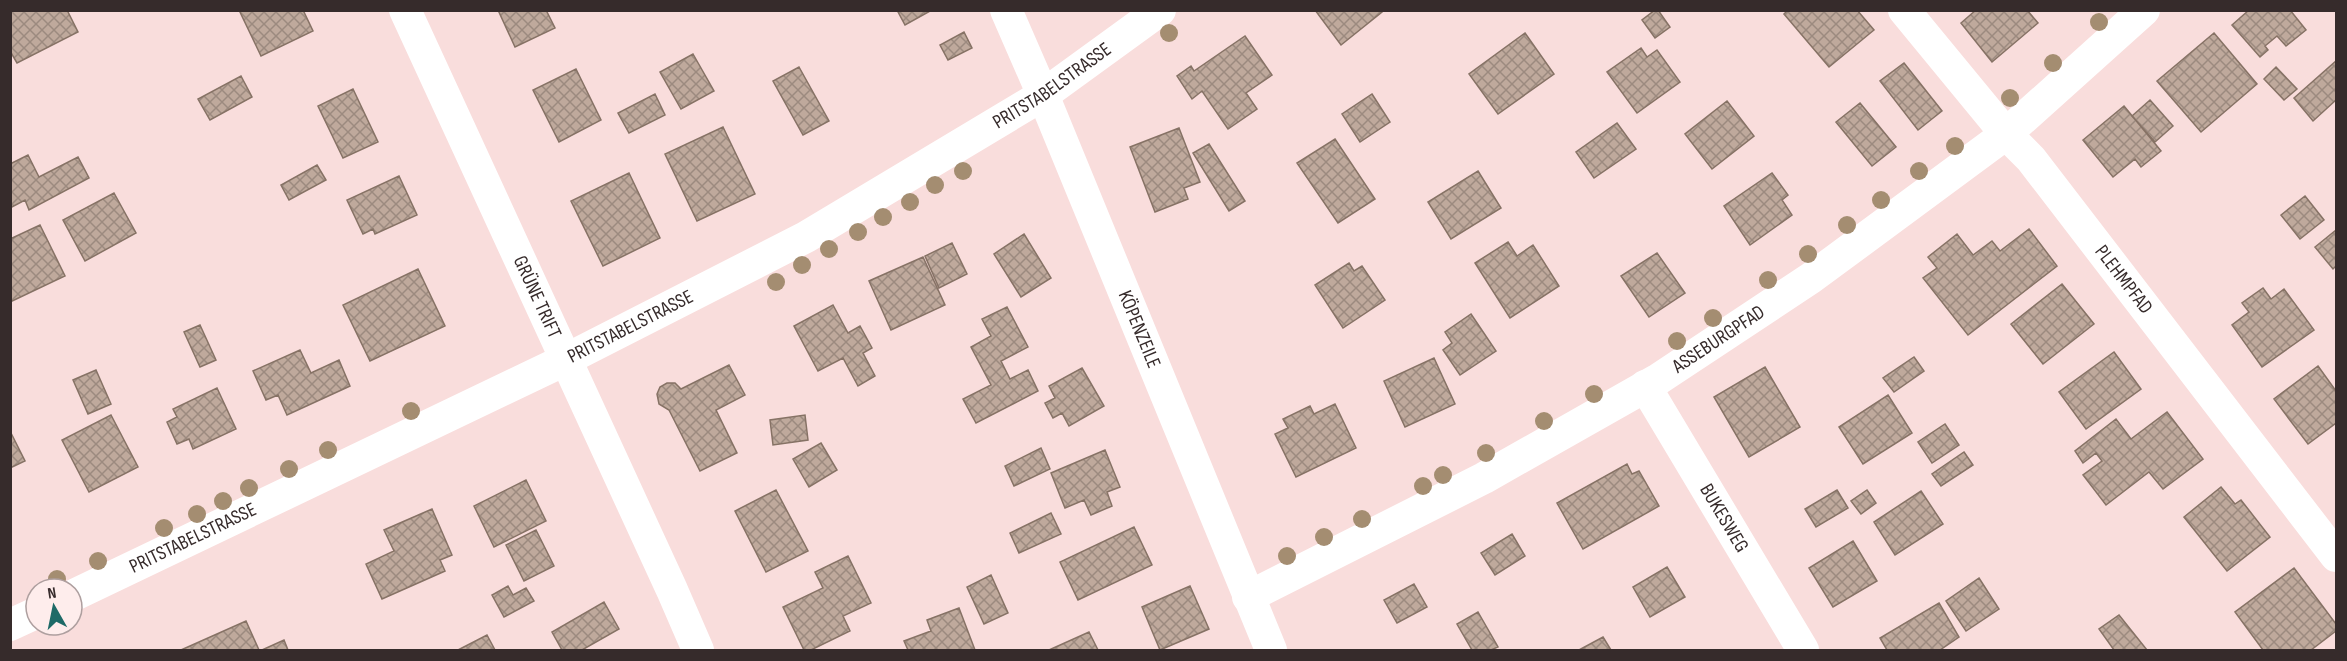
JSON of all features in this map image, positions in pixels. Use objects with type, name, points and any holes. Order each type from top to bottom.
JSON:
[{"type":"street","name":"GRÜNE TRIFT","points":[[405,10],[668,580],[698,651]]},
{"type":"street","name":"KÖPENZEILE","points":[[1006,10],[1271,651]]},
{"type":"street","name":"PRITSTABELSTRASSE","points":[[84,590],[565,360],[806,237],[1043,95],[1160,10]]},
{"type":"street","name":"PLEHMPFAD","points":[[1904,10],[2006,134],[2031,159],[2337,556]]},
{"type":"street","name":"ASSEBURGPFAD","points":[[1248,597],[1484,478],[1645,386],[1811,278],[2006,134],[2144,10]]},
{"type":"street","name":"BUKESWEG","points":[[1645,386],[1803,651]]},
{"type":"street","points":[[10,625],[24,619]]},
{"type":"building","points":[[10,10],[67,10],[78,32],[17,63],[10,51]]},
{"type":"building","points":[[239,10],[303,10],[313,31],[261,56]]},
{"type":"building","points":[[498,10],[546,10],[555,28],[515,47]]},
{"type":"building","points":[[897,10],[932,10],[905,25]]},
{"type":"building","points":[[1315,10],[1381,10],[1382,12],[1341,45]]},
{"type":"building","points":[[1658,10],[1670,27],[1655,38],[1642,20]]},
{"type":"building","points":[[1788,10],[1857,10],[1874,30],[1829,67],[1784,14]]},
{"type":"building","points":[[1976,10],[2027,10],[2038,23],[1992,62],[1961,23]]},
{"type":"building","points":[[2249,10],[2290,10],[2306,30],[2286,46],[2277,36],[2265,46],[2268,50],[2260,57],[2232,25]]},
{"type":"building","points":[[964,32],[972,48],[948,60],[940,45]]},
{"type":"building","points":[[1525,33],[1554,74],[1498,114],[1469,74]]},
{"type":"building","points":[[2214,33],[2257,84],[2201,132],[2157,81]]},
{"type":"building","points":[[1245,36],[1272,75],[1246,93],[1257,109],[1228,129],[1202,91],[1192,99],[1177,76],[1191,66],[1194,71]]},
{"type":"building","points":[[1641,48],[1647,57],[1657,50],[1680,82],[1637,113],[1607,72]]},
{"type":"building","points":[[693,54],[714,91],[681,109],[660,72]]},
{"type":"building","points":[[2336,61],[2336,100],[2313,121],[2294,98]]},
{"type":"building","points":[[1904,63],[1942,111],[1918,130],[1880,81]]},
{"type":"building","points":[[799,67],[829,121],[803,135],[773,81]]},
{"type":"building","points":[[2276,67],[2297,89],[2284,100],[2264,79]]},
{"type":"building","points":[[576,69],[601,120],[559,142],[533,90]]},
{"type":"building","points":[[241,76],[252,97],[210,120],[198,99]]},
{"type":"building","points":[[353,89],[378,142],[343,158],[318,106]]},
{"type":"building","points":[[655,94],[665,115],[629,133],[618,113]]},
{"type":"building","points":[[1372,94],[1390,122],[1360,142],[1342,114]]},
{"type":"building","points":[[2150,100],[2173,126],[2155,142],[2132,116]]},
{"type":"building","points":[[1727,101],[1754,136],[1712,169],[1685,134]]},
{"type":"building","points":[[1860,103],[1896,147],[1872,166],[1836,122]]},
{"type":"building","points":[[2124,106],[2161,151],[2141,167],[2135,159],[2113,177],[2083,140]]},
{"type":"building","points":[[1617,123],[1636,149],[1594,178],[1576,152]]},
{"type":"building","points":[[723,127],[755,194],[697,221],[665,154]]},
{"type":"building","points":[[1179,128],[1200,182],[1184,188],[1188,199],[1155,212],[1130,147]]},
{"type":"building","points":[[1335,139],[1375,199],[1338,223],[1297,163]]},
{"type":"building","points":[[1209,144],[1245,201],[1229,211],[1193,153]]},
{"type":"building","points":[[28,155],[39,177],[78,157],[89,178],[29,210],[25,200],[10,208],[10,164]]},
{"type":"building","points":[[317,165],[326,180],[289,200],[281,185]]},
{"type":"building","points":[[1478,171],[1501,208],[1451,239],[1428,202]]},
{"type":"building","points":[[629,173],[660,238],[603,266],[571,201]]},
{"type":"building","points":[[1772,173],[1788,195],[1782,200],[1792,215],[1750,245],[1724,206]]},
{"type":"building","points":[[399,176],[417,215],[375,234],[373,229],[363,234],[347,200]]},
{"type":"building","points":[[114,193],[136,233],[85,261],[63,220]]},
{"type":"building","points":[[2305,196],[2324,220],[2300,239],[2281,215]]},
{"type":"building","points":[[40,225],[65,276],[10,302],[10,239]]},
{"type":"building","points":[[2029,229],[2057,266],[1968,335],[1923,278],[1937,268],[1928,257],[1957,234],[1973,255],[1992,241],[2000,251]]},
{"type":"building","points":[[2336,230],[2336,266],[2333,269],[2315,247]]},
{"type":"building","points":[[1024,234],[1051,278],[1021,297],[994,254]]},
{"type":"building","points":[[1508,242],[1517,256],[1533,245],[1559,286],[1510,318],[1475,263]]},
{"type":"building","points":[[952,243],[967,274],[939,288],[925,256]]},
{"type":"building","points":[[1657,253],[1685,293],[1649,317],[1621,276]]},
{"type":"building","points":[[923,257],[945,305],[891,330],[869,281]]},
{"type":"building","points":[[1349,263],[1354,271],[1362,266],[1385,300],[1343,328],[1315,285]]},
{"type":"building","points":[[418,269],[445,326],[370,361],[343,305]]},
{"type":"building","points":[[2062,284],[2094,324],[2043,364],[2011,324]]},
{"type":"building","points":[[2263,288],[2271,299],[2284,289],[2314,330],[2262,367],[2232,325],[2249,312],[2242,303]]},
{"type":"building","points":[[833,305],[848,333],[860,326],[872,348],[863,353],[875,376],[858,386],[843,358],[818,371],[794,326]]},
{"type":"building","points":[[1007,307],[1028,347],[1001,361],[1010,379],[1028,370],[1038,391],[976,423],[963,399],[991,385],[971,347],[991,336],[982,319]]},
{"type":"building","points":[[1471,314],[1496,351],[1460,375],[1443,350],[1452,343],[1445,332]]},
{"type":"building","points":[[200,325],[216,360],[200,367],[184,332]]},
{"type":"building","points":[[300,350],[311,373],[339,360],[350,386],[287,415],[278,395],[266,400],[253,371]]},
{"type":"building","points":[[2114,352],[2141,389],[2086,429],[2059,392]]},
{"type":"building","points":[[1914,357],[1924,371],[1894,392],[1883,378]]},
{"type":"building","points":[[1434,358],[1455,404],[1405,427],[1384,381]]},
{"type":"building","points":[[729,365],[745,395],[716,410],[737,453],[700,471],[669,410],[659,404],[657,394],[660,387],[667,383],[675,383],[681,389]]},
{"type":"building","points":[[2318,366],[2336,391],[2336,423],[2308,444],[2274,399]]},
{"type":"building","points":[[1765,367],[1800,427],[1749,457],[1714,397]]},
{"type":"building","points":[[1082,368],[1104,406],[1069,426],[1062,413],[1053,418],[1045,403],[1055,398],[1049,386]]},
{"type":"building","points":[[96,370],[111,404],[88,414],[73,380]]},
{"type":"building","points":[[217,388],[236,429],[193,449],[189,439],[177,444],[167,422],[177,417],[173,409]]},
{"type":"building","points":[[1888,395],[1912,433],[1863,464],[1839,427]]},
{"type":"building","points":[[1335,404],[1356,448],[1296,477],[1275,434],[1288,428],[1283,419],[1310,406],[1314,414]]},
{"type":"building","points":[[2167,412],[2203,459],[2163,489],[2149,472],[2106,505],[2083,475],[2102,461],[2096,453],[2083,463],[2075,451],[2116,419],[2131,439]]},
{"type":"building","points":[[111,415],[138,467],[89,492],[62,440]]},
{"type":"building","points":[[805,415],[808,440],[773,445],[770,420]]},
{"type":"building","points":[[1945,424],[1959,445],[1932,463],[1918,442]]},
{"type":"building","points":[[10,431],[25,461],[10,468]]},
{"type":"building","points":[[821,443],[837,470],[809,487],[793,459]]},
{"type":"building","points":[[1041,448],[1050,469],[1014,486],[1005,466]]},
{"type":"building","points":[[1105,450],[1120,487],[1107,492],[1112,506],[1091,515],[1084,500],[1065,508],[1051,473]]},
{"type":"building","points":[[1964,452],[1973,465],[1941,486],[1932,474]]},
{"type":"building","points":[[1627,464],[1632,474],[1639,471],[1659,506],[1583,549],[1557,503]]},
{"type":"building","points":[[526,480],[546,521],[494,547],[474,506]]},
{"type":"building","points":[[2221,487],[2235,504],[2241,500],[2270,537],[2227,571],[2184,517]]},
{"type":"building","points":[[776,490],[808,551],[766,572],[735,511]]},
{"type":"building","points":[[1837,490],[1848,508],[1816,527],[1805,509]]},
{"type":"building","points":[[1867,490],[1876,503],[1861,514],[1851,501]]},
{"type":"building","points":[[1921,491],[1943,524],[1895,555],[1874,522]]},
{"type":"building","points":[[432,509],[452,555],[440,560],[445,571],[382,599],[366,564],[394,551],[384,530]]},
{"type":"building","points":[[1051,513],[1061,534],[1019,553],[1010,533]]},
{"type":"building","points":[[1134,527],[1152,565],[1078,600],[1060,562]]},
{"type":"building","points":[[536,530],[554,566],[524,581],[506,545]]},
{"type":"building","points":[[1512,534],[1525,556],[1495,575],[1481,553]]},
{"type":"building","points":[[1853,541],[1877,581],[1833,607],[1809,568]]},
{"type":"building","points":[[848,556],[871,603],[843,616],[850,631],[811,650],[804,650],[783,607],[823,588],[815,572]]},
{"type":"building","points":[[1667,567],[1685,597],[1650,617],[1633,587]]},
{"type":"building","points":[[2294,568],[2336,624],[2336,631],[2311,650],[2263,650],[2235,612]]},
{"type":"building","points":[[991,575],[1008,613],[984,624],[967,587]]},
{"type":"building","points":[[1979,578],[1999,609],[1966,631],[1946,601]]},
{"type":"building","points":[[1414,584],[1427,607],[1397,623],[1384,600]]},
{"type":"building","points":[[508,586],[513,595],[526,588],[534,601],[504,617],[492,595]]},
{"type":"building","points":[[1190,586],[1209,629],[1160,650],[1142,607]]},
{"type":"building","points":[[604,602],[619,629],[582,650],[562,650],[552,632]]},
{"type":"building","points":[[1939,603],[1959,637],[1940,650],[1887,650],[1880,638]]},
{"type":"building","points":[[959,608],[975,650],[908,650],[904,641],[931,631],[927,620]]},
{"type":"building","points":[[1478,612],[1498,647],[1491,650],[1472,650],[1457,624]]},
{"type":"building","points":[[2119,615],[2147,650],[2114,650],[2099,629]]},
{"type":"building","points":[[246,621],[259,650],[181,650]]},
{"type":"building","points":[[1089,632],[1098,650],[1049,650]]},
{"type":"building","points":[[487,635],[495,650],[458,650]]},
{"type":"building","points":[[1603,637],[1611,650],[1579,650]]},
{"type":"building","points":[[284,640],[288,650],[262,650]]}]
